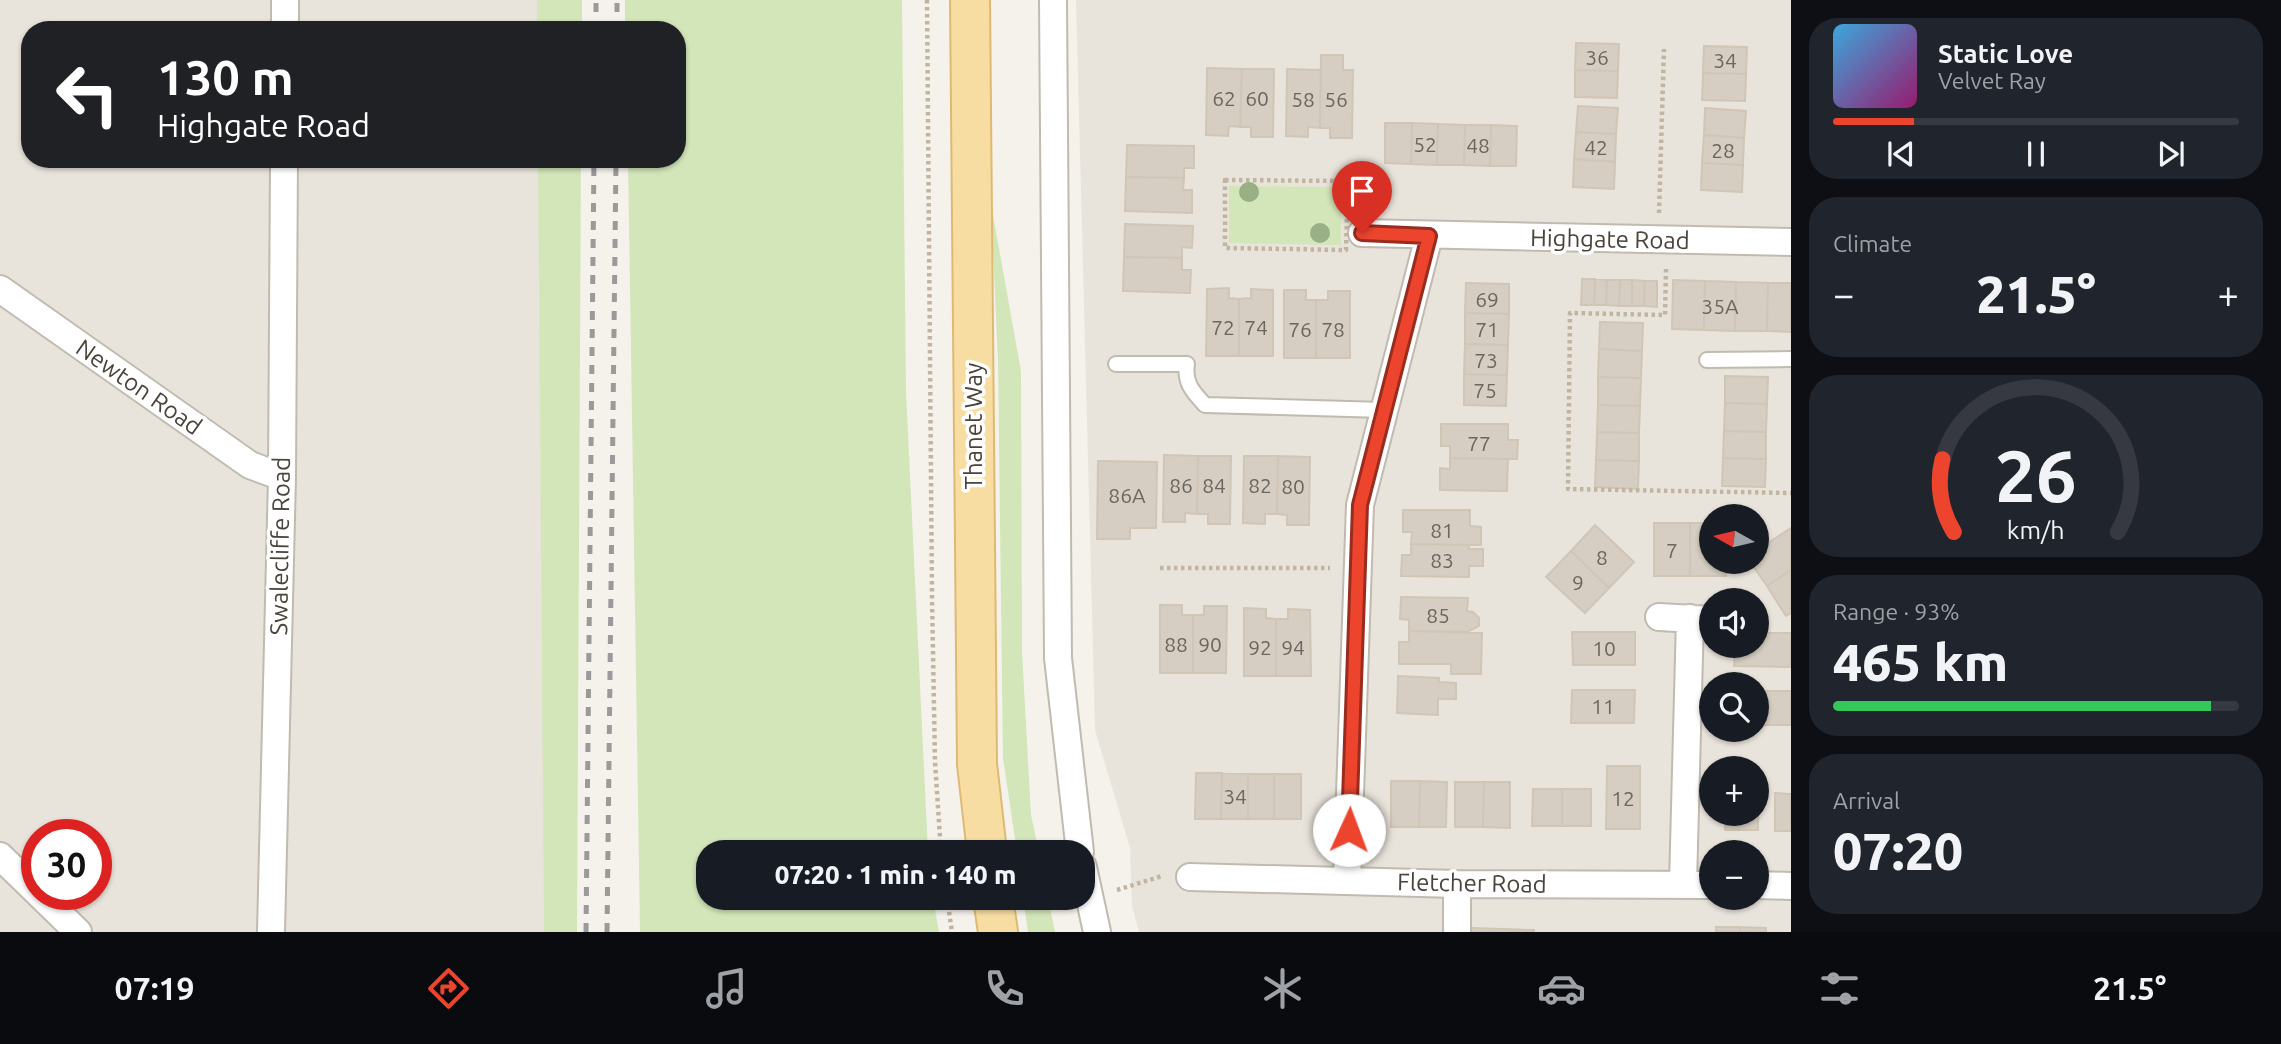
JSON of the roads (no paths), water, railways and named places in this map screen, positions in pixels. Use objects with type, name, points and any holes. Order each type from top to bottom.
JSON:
[{"type":"main road","name":"Thanet Way","points":[[970,0],[977,764],[986,840]]},
{"type":"main road","points":[[995,910],[998,932]]},
{"type":"street","points":[[285,0],[285,21]]},
{"type":"street","points":[[1054,0],[1058,658],[1079,840]]},
{"type":"street","name":"Swalecliffe Road","points":[[271,932],[282,477],[284,168]]},
{"type":"street","name":"Highgate Road","points":[[1362,233],[1791,242]]},
{"type":"street","points":[[1347,881],[1360,505],[1429,236]]},
{"type":"street","name":"Newton Road","points":[[0,289],[250,465],[282,477]]},
{"type":"street","points":[[1659,617],[1699,619]]},
{"type":"street","points":[[1683,884],[1699,648]]},
{"type":"street","points":[[0,856],[21,876]]},
{"type":"street","name":"Fletcher Road","points":[[1190,877],[1457,884],[1699,885]]},
{"type":"street","points":[[1457,884],[1457,932]]},
{"type":"street","points":[[1769,886],[1791,886]]},
{"type":"street","points":[[55,910],[78,932]]},
{"type":"street","points":[[1092,910],[1097,932]]},
{"type":"lane","points":[[1707,360],[1791,359]]},
{"type":"lane","points":[[1116,365],[1187,364],[1185,375],[1190,389],[1205,405],[1384,410]]},
{"type":"railway","points":[[596,0],[596,21]]},
{"type":"railway","points":[[617,0],[617,21]]},
{"type":"railway","points":[[586,932],[594,168]]},
{"type":"railway","points":[[607,932],[616,168]]}]
